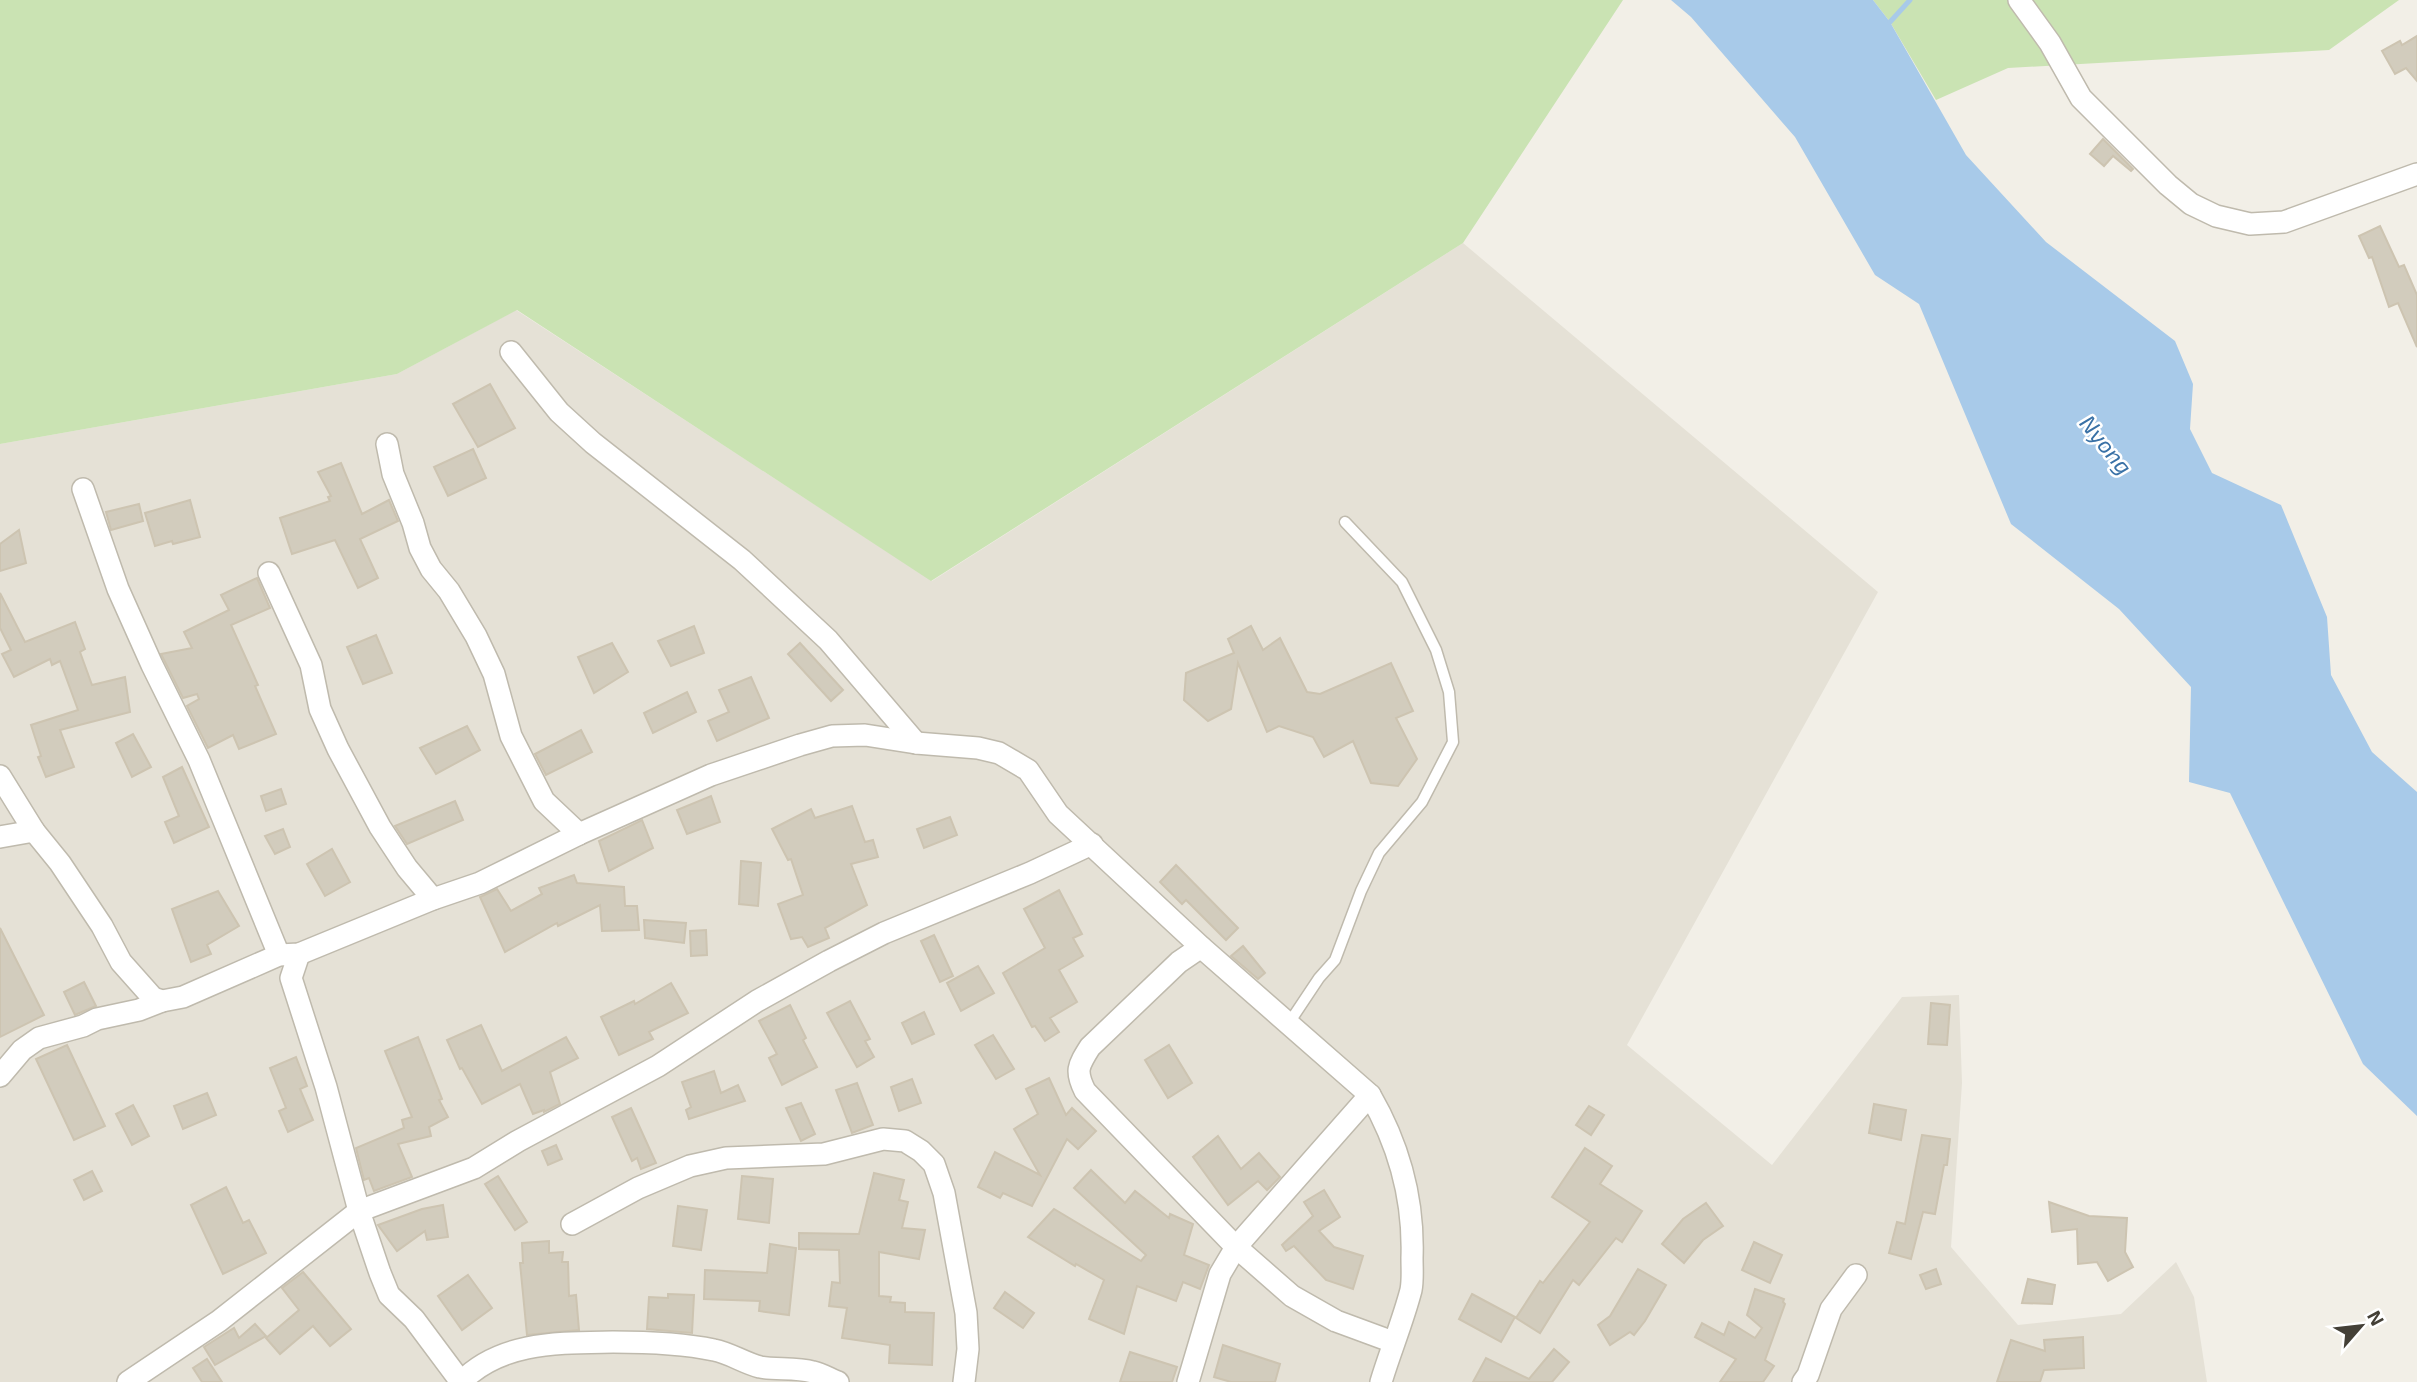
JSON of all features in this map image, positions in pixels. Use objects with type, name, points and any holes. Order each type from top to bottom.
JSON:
[{"type":"street","points":[[2019,0],[2050,43],[2081,98],[2168,185],[2191,204],[2216,216],[2250,224],[2284,222],[2417,174]]},
{"type":"street","points":[[511,352],[559,412],[593,443],[742,560],[828,640],[916,743]]},
{"type":"street","points":[[387,444],[393,474],[420,548],[476,636],[494,674],[511,736],[544,801],[579,834]]},
{"type":"street","points":[[83,489],[118,589],[289,955],[291,978],[326,1087],[359,1211],[389,1295],[414,1319],[461,1382],[471,1372],[492,1360],[538,1345],[636,1342],[689,1345],[718,1350],[759,1367],[812,1371],[838,1382]]},
{"type":"street","points":[[270,573],[311,665],[320,709],[338,748],[380,827],[407,868],[433,899]]},
{"type":"street","points":[[0,1076],[23,1049],[38,1038],[162,1001],[183,998],[480,883],[579,834],[711,775],[800,745],[832,736],[865,735],[916,743],[978,748],[999,753],[1028,770],[1058,814],[1201,947],[1370,1095],[1401,1163],[1413,1238],[1411,1289],[1381,1382]]},
{"type":"street","points":[[0,776],[34,831],[60,863],[102,926],[121,962],[153,998],[162,1001]]},
{"type":"street","points":[[0,837],[34,831]]},
{"type":"street","points":[[128,1382],[219,1321],[359,1211],[474,1168],[518,1141],[658,1066],[757,1000],[884,933],[1030,873],[1092,844]]},
{"type":"street","points":[[1201,947],[1179,962],[1090,1047],[1077,1076],[1085,1091],[1236,1247],[1292,1296],[1336,1321],[1393,1342]]},
{"type":"street","points":[[1188,1382],[1220,1274],[1236,1247],[1370,1095]]},
{"type":"street","points":[[572,1224],[638,1188],[691,1166],[726,1158],[824,1154],[883,1139],[905,1141],[921,1151],[934,1164],[944,1193],[966,1313],[968,1349],[964,1382]]},
{"type":"street","points":[[1803,1382],[1808,1376],[1831,1308],[1856,1275]]},
{"type":"lane","points":[[1289,1023],[1319,978],[1335,960],[1361,891],[1379,853],[1422,803],[1453,742],[1449,692],[1436,650],[1402,582],[1345,522]]},
{"type":"shaded area","points":[[1463,243],[1878,592],[1627,1045],[1772,1165],[1902,997],[1959,995],[1962,1083],[1951,1247],[2018,1325],[2121,1314],[2176,1262],[2194,1297],[2207,1382],[0,1382],[0,444],[397,374],[516,310],[932,581]]},
{"type":"green space","points":[[0,0],[1623,0],[1463,243],[931,581],[517,310],[397,374],[0,444]]},
{"type":"green space","points":[[1873,0],[2399,0],[2329,50],[2008,68],[1936,100],[1890,22]]},
{"type":"water","name":"Nyong","points":[[1671,0],[1873,0],[1890,22],[1966,155],[2046,242],[2175,341],[2193,384],[2190,429],[2212,473],[2281,505],[2327,617],[2331,675],[2372,752],[2417,792],[2417,1116],[2363,1064],[2230,793],[2189,782],[2191,687],[2119,609],[2011,524],[1919,304],[1875,275],[1795,137],[1691,17]]},
{"type":"building","points":[[2417,36],[2417,81],[2406,68],[2395,74],[2382,51],[2400,41],[2402,45]]},
{"type":"building","points":[[2103,139],[2133,169],[2131,171],[2113,156],[2104,166],[2090,154]]},
{"type":"building","points":[[2380,226],[2399,267],[2404,265],[2417,295],[2417,347],[2398,303],[2389,307],[2372,257],[2369,258],[2359,236]]},
{"type":"building","points":[[490,384],[515,428],[478,447],[453,404]]},
{"type":"building","points":[[473,449],[486,478],[448,496],[434,467]]},
{"type":"building","points":[[341,463],[362,514],[389,500],[398,521],[360,539],[378,578],[358,588],[335,540],[292,554],[280,518],[330,501],[328,497],[331,496],[318,472]]},
{"type":"building","points":[[190,500],[200,537],[155,546],[145,513]]},
{"type":"building","points":[[139,504],[143,521],[111,530],[106,512]]},
{"type":"building","points":[[19,530],[26,563],[0,571],[0,544]]},
{"type":"building","points":[[257,578],[270,608],[231,625],[276,734],[239,749],[233,735],[208,748],[187,706],[199,699],[197,694],[183,698],[161,654],[192,648],[184,632],[229,610],[221,595]]},
{"type":"building","points":[[0,593],[25,642],[75,622],[85,649],[80,652],[92,685],[125,677],[130,712],[60,730],[74,767],[46,777],[38,757],[41,756],[31,725],[78,710],[60,661],[52,665],[50,659],[14,677],[2,654],[11,650],[0,628]]},
{"type":"building","points":[[694,626],[704,653],[671,666],[658,641]]},
{"type":"building","points":[[1251,626],[1263,650],[1280,638],[1307,692],[1320,694],[1391,663],[1413,711],[1396,718],[1417,759],[1398,786],[1371,783],[1353,741],[1324,757],[1313,737],[1279,726],[1267,732],[1238,663],[1231,709],[1208,721],[1184,700],[1186,673],[1234,653],[1228,639]]},
{"type":"building","points":[[376,635],[392,673],[363,684],[347,647]]},
{"type":"building","points":[[612,643],[628,672],[594,693],[578,657]]},
{"type":"building","points":[[800,643],[843,690],[831,701],[788,654]]},
{"type":"building","points":[[751,677],[769,718],[717,741],[708,721],[729,712],[719,690]]},
{"type":"building","points":[[687,692],[696,712],[653,733],[644,713]]},
{"type":"building","points":[[467,726],[480,750],[436,774],[420,748]]},
{"type":"building","points":[[581,730],[592,752],[546,775],[535,754]]},
{"type":"building","points":[[133,734],[151,767],[132,777],[116,743]]},
{"type":"building","points":[[182,767],[209,827],[174,843],[165,822],[179,816],[163,777]]},
{"type":"building","points":[[281,789],[286,804],[266,811],[261,796]]},
{"type":"building","points":[[711,796],[720,822],[687,834],[677,810]]},
{"type":"building","points":[[455,801],[463,820],[407,844],[395,826]]},
{"type":"building","points":[[852,806],[865,842],[873,840],[878,857],[851,864],[867,905],[825,928],[829,938],[808,947],[802,937],[791,939],[778,904],[803,895],[791,859],[788,860],[772,829],[811,809],[815,818]]},
{"type":"building","points":[[950,817],[957,835],[924,848],[917,829]]},
{"type":"building","points":[[642,820],[653,848],[609,871],[599,841]]},
{"type":"building","points":[[283,829],[290,847],[275,854],[265,836]]},
{"type":"building","points":[[332,849],[350,882],[325,896],[307,864]]},
{"type":"building","points":[[741,861],[761,863],[758,906],[739,904]]},
{"type":"building","points":[[1176,865],[1238,928],[1226,940],[1186,900],[1182,904],[1160,882]]},
{"type":"building","points":[[574,875],[577,883],[624,887],[625,906],[637,906],[639,930],[602,931],[600,905],[558,926],[557,923],[505,952],[480,897],[497,889],[511,911],[542,894],[539,888]]},
{"type":"building","points":[[1059,890],[1082,934],[1073,938],[1083,956],[1059,970],[1077,1002],[1050,1018],[1059,1032],[1045,1041],[1035,1026],[1032,1027],[1003,973],[1045,948],[1024,909]]},
{"type":"building","points":[[218,891],[239,926],[207,945],[211,954],[191,962],[172,909]]},
{"type":"building","points":[[644,920],[686,923],[684,943],[645,938]]},
{"type":"building","points":[[0,928],[44,1015],[0,1037]]},
{"type":"building","points":[[706,930],[707,955],[691,956],[690,931]]},
{"type":"building","points":[[934,935],[953,976],[940,982],[921,941]]},
{"type":"building","points":[[1243,946],[1265,973],[1258,979],[1231,956]]},
{"type":"building","points":[[978,966],[994,993],[961,1011],[947,983]]},
{"type":"building","points":[[84,982],[96,1006],[75,1015],[64,992]]},
{"type":"building","points":[[671,983],[688,1013],[649,1032],[653,1039],[619,1055],[601,1017],[634,1001],[635,1004]]},
{"type":"building","points":[[850,1001],[870,1039],[865,1041],[874,1057],[857,1067],[827,1013]]},
{"type":"building","points":[[1931,1003],[1950,1005],[1947,1045],[1928,1044]]},
{"type":"building","points":[[790,1005],[817,1067],[782,1085],[769,1058],[777,1054],[759,1021]]},
{"type":"building","points":[[924,1012],[934,1034],[912,1044],[902,1023]]},
{"type":"building","points":[[481,1025],[502,1071],[566,1037],[578,1058],[550,1072],[560,1104],[533,1114],[520,1084],[482,1104],[462,1068],[460,1069],[447,1040]]},
{"type":"building","points":[[993,1035],[1014,1069],[996,1079],[975,1045]]},
{"type":"building","points":[[418,1037],[442,1099],[439,1100],[448,1117],[429,1127],[431,1136],[398,1144],[412,1177],[374,1191],[369,1178],[364,1180],[356,1148],[404,1128],[402,1120],[412,1117],[385,1051]]},
{"type":"building","points":[[67,1045],[105,1126],[74,1140],[36,1059]]},
{"type":"building","points":[[1169,1045],[1192,1083],[1168,1098],[1145,1060]]},
{"type":"building","points":[[296,1057],[307,1086],[300,1089],[313,1120],[288,1132],[279,1111],[286,1108],[270,1068]]},
{"type":"building","points":[[714,1071],[721,1093],[738,1085],[745,1101],[689,1119],[686,1110],[691,1107],[682,1082]]},
{"type":"building","points":[[1049,1078],[1066,1115],[1072,1108],[1096,1131],[1078,1149],[1067,1139],[1032,1206],[1003,1193],[1000,1198],[978,1187],[995,1152],[1040,1175],[1014,1129],[1038,1114],[1026,1089]]},
{"type":"building","points":[[912,1079],[921,1103],[899,1111],[891,1087]]},
{"type":"building","points":[[857,1083],[873,1125],[852,1133],[836,1090]]},
{"type":"building","points":[[207,1093],[216,1115],[183,1129],[174,1106]]},
{"type":"building","points":[[801,1103],[815,1134],[801,1141],[786,1108]]},
{"type":"building","points":[[1874,1104],[1906,1110],[1901,1140],[1869,1133]]},
{"type":"building","points":[[133,1105],[149,1136],[132,1145],[116,1114]]},
{"type":"building","points":[[1589,1106],[1604,1115],[1591,1135],[1576,1125]]},
{"type":"building","points":[[631,1108],[656,1163],[641,1169],[637,1158],[632,1161],[612,1117]]},
{"type":"building","points":[[1922,1135],[1950,1139],[1947,1165],[1944,1165],[1935,1214],[1923,1212],[1911,1259],[1889,1253],[1897,1222],[1905,1224]]},
{"type":"building","points":[[1218,1136],[1241,1169],[1259,1153],[1280,1177],[1267,1190],[1258,1181],[1228,1205],[1193,1157]]},
{"type":"building","points":[[556,1145],[562,1159],[548,1165],[542,1151]]},
{"type":"building","points":[[1585,1148],[1612,1166],[1600,1184],[1642,1211],[1622,1242],[1616,1238],[1579,1285],[1573,1280],[1540,1333],[1516,1318],[1540,1281],[1543,1283],[1590,1222],[1552,1197]]},
{"type":"building","points":[[1091,1170],[1125,1203],[1135,1191],[1169,1218],[1170,1214],[1193,1224],[1184,1255],[1209,1265],[1200,1289],[1183,1282],[1176,1301],[1137,1286],[1124,1334],[1089,1319],[1104,1280],[1028,1237],[1054,1209],[1141,1261],[1146,1255],[1074,1188]]},
{"type":"building","points":[[92,1171],[102,1191],[84,1200],[74,1180]]},
{"type":"building","points":[[874,1173],[904,1180],[899,1200],[908,1202],[902,1228],[925,1230],[919,1259],[879,1252],[879,1296],[891,1297],[890,1302],[905,1303],[905,1312],[934,1313],[932,1365],[889,1363],[890,1345],[842,1338],[847,1308],[829,1306],[832,1282],[840,1283],[839,1250],[799,1249],[799,1233],[859,1234]]},
{"type":"building","points":[[498,1176],[527,1222],[515,1230],[485,1184]]},
{"type":"building","points":[[742,1176],[773,1179],[769,1223],[738,1219]]},
{"type":"building","points":[[226,1187],[243,1223],[249,1220],[266,1253],[223,1274],[191,1205]]},
{"type":"building","points":[[1324,1190],[1340,1217],[1319,1231],[1334,1247],[1363,1256],[1353,1289],[1326,1280],[1294,1246],[1286,1251],[1282,1245],[1313,1216],[1304,1202]]},
{"type":"building","points":[[2049,1202],[2089,1216],[2127,1218],[2125,1252],[2133,1267],[2108,1281],[2097,1262],[2078,1264],[2077,1229],[2052,1232]]},
{"type":"building","points":[[1706,1203],[1723,1226],[1703,1240],[1684,1263],[1662,1244],[1683,1219]]},
{"type":"building","points":[[443,1205],[448,1237],[427,1240],[425,1231],[397,1251],[378,1225],[422,1209]]},
{"type":"building","points":[[678,1206],[707,1210],[701,1250],[673,1246]]},
{"type":"building","points":[[549,1241],[549,1253],[563,1252],[562,1262],[568,1262],[569,1296],[576,1295],[579,1330],[527,1335],[520,1263],[523,1263],[522,1243]]},
{"type":"building","points":[[1754,1242],[1782,1255],[1770,1283],[1742,1270]]},
{"type":"building","points":[[770,1244],[796,1248],[789,1315],[759,1311],[760,1301],[704,1299],[705,1270],[767,1273]]},
{"type":"building","points":[[1638,1269],[1666,1285],[1634,1335],[1630,1332],[1610,1345],[1598,1325],[1610,1316]]},
{"type":"building","points":[[1936,1269],[1941,1284],[1926,1289],[1920,1275]]},
{"type":"building","points":[[303,1272],[351,1329],[330,1346],[313,1326],[280,1354],[266,1338],[299,1310],[282,1288]]},
{"type":"building","points":[[468,1275],[492,1308],[462,1330],[438,1296]]},
{"type":"building","points":[[2028,1279],[2055,1285],[2052,1304],[2022,1303]]},
{"type":"building","points":[[1755,1289],[1784,1299],[1785,1304],[1765,1360],[1774,1366],[1763,1382],[1720,1382],[1736,1359],[1695,1337],[1702,1323],[1724,1335],[1729,1322],[1755,1338],[1762,1328],[1747,1315]]},
{"type":"building","points":[[1005,1292],[1034,1313],[1023,1328],[994,1308]]},
{"type":"building","points":[[668,1294],[694,1295],[692,1333],[647,1329],[649,1297],[668,1298]]},
{"type":"building","points":[[1472,1294],[1515,1317],[1501,1342],[1459,1319]]},
{"type":"building","points":[[255,1324],[266,1336],[215,1365],[204,1347],[234,1328],[239,1338]]},
{"type":"building","points":[[2083,1337],[2084,1368],[2044,1370],[2040,1382],[1997,1382],[2011,1340],[2045,1351],[2044,1340]]},
{"type":"building","points":[[1223,1345],[1280,1364],[1275,1382],[1231,1382],[1214,1377]]},
{"type":"building","points":[[1554,1349],[1569,1362],[1552,1382],[1473,1382],[1486,1358],[1529,1379]]},
{"type":"building","points":[[1130,1352],[1177,1367],[1172,1382],[1120,1382]]},
{"type":"building","points":[[207,1359],[222,1382],[202,1382],[193,1368]]},
{"type":"waterway","points":[[1890,22],[1910,0]]}]
